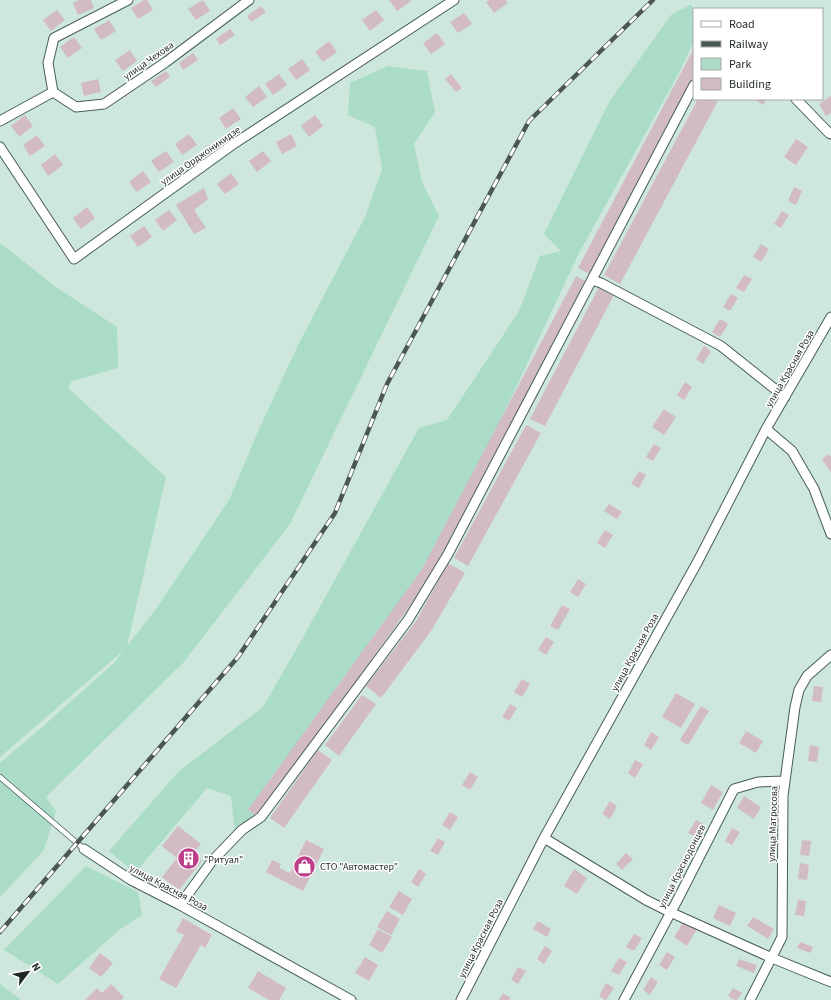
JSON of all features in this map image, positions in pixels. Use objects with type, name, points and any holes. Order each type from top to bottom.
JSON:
[{"type":"street","points":[[0,121],[53,92],[48,63],[54,38],[128,0]]},
{"type":"street","name":"улица Чехова","points":[[53,92],[76,107],[104,104],[166,62],[249,0]]},
{"type":"street","name":"улица Орджоникидзе","points":[[0,147],[74,259],[232,146],[454,0]]},
{"type":"street","points":[[180,905],[212,861],[242,830],[261,817],[408,620],[448,554],[693,88]]},
{"type":"street","points":[[797,100],[831,134]]},
{"type":"street","points":[[592,280],[721,346],[785,397]]},
{"type":"street","name":"улица Красная Роза","points":[[461,1000],[544,838],[698,561],[766,429],[831,317]]},
{"type":"street","points":[[766,429],[792,452],[814,489],[831,534]]},
{"type":"street","name":"улица Матросова","points":[[750,1000],[782,937],[783,796],[795,707],[799,690],[807,676],[831,655]]},
{"type":"street","name":"улица Краснодонцев","points":[[624,1000],[734,789],[758,782],[784,781]]},
{"type":"street","points":[[544,838],[646,900],[772,958],[831,982]]},
{"type":"street","name":"улица Красная Роза","points":[[84,848],[130,880],[180,905],[351,1000]]},
{"type":"lane","points":[[0,777],[84,848]]},
{"type":"green space","points":[[692,4],[693,43],[680,71],[579,253],[431,569],[254,814],[235,833],[231,796],[207,788],[135,873],[109,851],[178,772],[263,707],[419,428],[447,420],[519,311],[540,256],[561,251],[544,234],[609,102],[671,15]]},
{"type":"green space","points":[[388,66],[427,71],[435,112],[414,144],[422,182],[439,216],[290,524],[183,663],[46,797],[56,811],[44,850],[0,897],[0,763],[115,662],[123,651],[0,757],[0,243],[56,287],[117,327],[118,368],[72,381],[68,388],[166,477],[127,646],[156,609],[229,500],[260,427],[298,345],[365,217],[382,169],[375,127],[348,115],[350,83]]},
{"type":"green space","points":[[86,866],[138,892],[142,915],[119,930],[58,984],[4,950]]},
{"type":"green space","points":[[0,984],[21,1000],[0,1000]]},
{"type":"building","points":[[79,0],[91,0],[94,8],[78,15],[73,3]]},
{"type":"building","points":[[144,0],[147,0],[153,10],[138,19],[131,8]]},
{"type":"building","points":[[203,0],[210,11],[196,20],[188,9]]},
{"type":"building","points":[[389,0],[410,0],[411,1],[397,11]]},
{"type":"building","points":[[489,0],[506,0],[508,3],[494,13],[486,2]]},
{"type":"building","points":[[261,6],[266,12],[251,22],[247,16]]},
{"type":"building","points":[[57,10],[65,20],[51,31],[43,20]]},
{"type":"building","points":[[376,10],[384,20],[370,31],[362,20]]},
{"type":"building","points":[[464,13],[472,24],[458,33],[450,22]]},
{"type":"building","points":[[109,20],[116,31],[101,40],[94,29]]},
{"type":"building","points":[[230,29],[235,35],[220,45],[216,39]]},
{"type":"building","points":[[437,33],[445,44],[431,54],[423,43]]},
{"type":"building","points":[[74,37],[82,48],[68,58],[60,47]]},
{"type":"building","points":[[329,41],[337,52],[323,62],[315,52]]},
{"type":"building","points":[[130,50],[137,61],[123,71],[115,60]]},
{"type":"building","points":[[693,50],[693,77],[589,274],[578,268]]},
{"type":"building","points":[[193,53],[198,60],[183,70],[179,63]]},
{"type":"building","points":[[302,59],[310,70],[296,80],[288,69]]},
{"type":"building","points":[[166,71],[170,77],[156,87],[151,81]]},
{"type":"building","points":[[279,74],[287,85],[273,95],[265,84]]},
{"type":"building","points":[[451,74],[462,88],[456,92],[445,79]]},
{"type":"building","points":[[98,79],[101,92],[84,96],[81,83]]},
{"type":"building","points":[[259,86],[267,97],[253,107],[245,97]]},
{"type":"building","points":[[831,96],[831,113],[826,116],[819,104]]},
{"type":"building","points":[[697,100],[718,100],[620,284],[604,275]]},
{"type":"building","points":[[756,100],[766,100],[763,105]]},
{"type":"building","points":[[233,108],[241,119],[226,129],[219,118]]},
{"type":"building","points":[[25,115],[33,126],[19,137],[11,126]]},
{"type":"building","points":[[315,115],[323,126],[309,137],[301,126]]},
{"type":"building","points":[[189,134],[197,145],[182,155],[175,144]]},
{"type":"building","points":[[291,134],[297,146],[282,154],[276,142]]},
{"type":"building","points":[[37,135],[45,146],[30,156],[23,145]]},
{"type":"building","points":[[796,139],[808,147],[796,165],[784,157]]},
{"type":"building","points":[[166,151],[174,162],[159,172],[151,161]]},
{"type":"building","points":[[263,151],[271,161],[257,172],[249,161]]},
{"type":"building","points":[[55,154],[63,165],[48,176],[41,165]]},
{"type":"building","points":[[143,171],[151,182],[137,192],[129,182]]},
{"type":"building","points":[[231,173],[239,184],[225,194],[217,184]]},
{"type":"building","points":[[794,187],[802,191],[796,205],[788,201]]},
{"type":"building","points":[[204,188],[208,199],[194,210],[206,228],[194,234],[176,205]]},
{"type":"building","points":[[87,207],[95,218],[81,229],[73,218]]},
{"type":"building","points":[[169,210],[177,220],[163,231],[155,220]]},
{"type":"building","points":[[782,211],[789,215],[781,228],[774,224]]},
{"type":"building","points":[[144,226],[152,237],[138,247],[130,236]]},
{"type":"building","points":[[761,244],[769,249],[761,262],[753,257]]},
{"type":"building","points":[[744,275],[752,279],[744,292],[736,288]]},
{"type":"building","points":[[576,276],[585,281],[443,554],[424,586],[320,732],[257,816],[248,810],[422,569]]},
{"type":"building","points":[[599,287],[614,295],[545,426],[530,419]]},
{"type":"building","points":[[731,294],[738,298],[730,311],[723,307]]},
{"type":"building","points":[[720,319],[728,324],[720,337],[712,332]]},
{"type":"building","points":[[704,346],[711,351],[703,364],[696,359]]},
{"type":"building","points":[[685,382],[692,387],[684,400],[677,395]]},
{"type":"building","points":[[664,409],[676,417],[664,435],[652,427]]},
{"type":"building","points":[[526,425],[541,433],[468,566],[454,558]]},
{"type":"building","points":[[654,444],[661,448],[653,461],[646,457]]},
{"type":"building","points":[[829,454],[831,457],[831,473],[822,459]]},
{"type":"building","points":[[639,471],[646,475],[639,488],[631,484]]},
{"type":"building","points":[[609,504],[622,512],[617,519],[604,511]]},
{"type":"building","points":[[605,530],[613,535],[605,548],[597,543]]},
{"type":"building","points":[[448,563],[465,573],[431,631],[381,698],[366,686],[416,621]]},
{"type":"building","points":[[578,579],[586,584],[578,597],[570,592]]},
{"type":"building","points":[[562,605],[570,609],[558,630],[550,626]]},
{"type":"building","points":[[546,637],[554,642],[546,655],[538,650]]},
{"type":"building","points":[[522,679],[530,684],[522,697],[514,692]]},
{"type":"building","points":[[814,686],[823,687],[821,702],[812,701]]},
{"type":"building","points":[[676,693],[695,704],[681,728],[662,717]]},
{"type":"building","points":[[362,695],[376,704],[339,756],[325,745]]},
{"type":"building","points":[[510,704],[517,708],[509,721],[502,717]]},
{"type":"building","points":[[701,706],[709,711],[688,745],[680,740]]},
{"type":"building","points":[[746,731],[763,741],[756,753],[739,743]]},
{"type":"building","points":[[651,732],[659,737],[651,750],[644,745]]},
{"type":"building","points":[[810,745],[819,747],[817,762],[808,761]]},
{"type":"building","points":[[318,750],[332,760],[284,828],[270,818]]},
{"type":"building","points":[[635,760],[643,764],[635,778],[628,773]]},
{"type":"building","points":[[470,772],[478,777],[470,790],[462,785]]},
{"type":"building","points":[[711,785],[723,792],[713,810],[701,803]]},
{"type":"building","points":[[744,796],[761,807],[754,819],[737,808]]},
{"type":"building","points":[[610,801],[617,806],[610,819],[602,814]]},
{"type":"building","points":[[450,812],[458,817],[450,830],[442,825]]},
{"type":"building","points":[[696,820],[703,824],[696,837],[688,833]]},
{"type":"building","name":"\"Ритуал\"","points":[[178,826],[201,844],[193,854],[202,861],[179,890],[162,877],[177,858],[162,846]]},
{"type":"building","points":[[732,828],[740,832],[732,845],[725,841]]},
{"type":"building","points":[[438,838],[445,842],[438,855],[430,851]]},
{"type":"building","name":"СТО \"Автомастер\"","points":[[306,840],[324,849],[303,891],[266,872],[272,860],[281,864],[279,868],[290,873]]},
{"type":"building","points":[[802,840],[811,841],[809,856],[800,855]]},
{"type":"building","points":[[626,853],[633,859],[622,870],[616,864]]},
{"type":"building","points":[[800,863],[809,865],[807,880],[798,879]]},
{"type":"building","points":[[419,869],[426,874],[418,887],[411,882]]},
{"type":"building","points":[[574,869],[587,878],[577,894],[564,886]]},
{"type":"building","points":[[399,891],[412,899],[403,915],[389,907]]},
{"type":"building","points":[[798,900],[806,901],[804,916],[795,915]]},
{"type":"building","points":[[719,905],[736,913],[730,926],[713,918]]},
{"type":"building","points":[[387,911],[400,919],[391,935],[377,927]]},
{"type":"building","points":[[753,917],[774,929],[768,939],[747,926]]},
{"type":"building","points":[[183,918],[212,935],[205,948],[201,945],[176,988],[159,979],[184,935],[176,931]]},
{"type":"building","points":[[538,921],[551,929],[547,937],[533,929]]},
{"type":"building","points":[[684,921],[697,929],[687,946],[674,937]]},
{"type":"building","points":[[378,929],[392,937],[382,953],[369,945]]},
{"type":"building","points":[[634,934],[642,938],[634,951],[626,947]]},
{"type":"building","points":[[800,942],[813,947],[810,953],[797,948]]},
{"type":"building","points":[[545,946],[552,951],[544,964],[537,959]]},
{"type":"building","points":[[667,952],[675,957],[667,970],[659,965]]},
{"type":"building","points":[[100,953],[113,963],[101,977],[89,968]]},
{"type":"building","points":[[365,957],[378,965],[369,981],[355,973]]},
{"type":"building","points":[[619,958],[627,962],[619,975],[611,971]]},
{"type":"building","points":[[739,959],[757,965],[754,973],[736,966]]},
{"type":"building","points":[[518,967],[526,971],[518,984],[511,980]]},
{"type":"building","points":[[258,971],[286,988],[279,1000],[269,1000],[248,988]]},
{"type":"building","points":[[651,977],[658,982],[650,995],[643,990]]},
{"type":"building","points":[[606,983],[614,988],[605,1000],[599,996]]},
{"type":"building","points":[[111,984],[124,997],[121,1000],[85,1000],[97,988],[102,993]]},
{"type":"building","points":[[733,988],[742,993],[737,1000],[728,996]]},
{"type":"building","points":[[503,993],[511,998],[509,1000],[499,1000]]},
{"type":"railway","points":[[0,932],[238,657],[335,513],[387,384],[529,121],[653,0]]},
{"type":"place","name":"\"Ритуал\"","points":[[188,859]]},
{"type":"place","name":"СТО \"Автомастер\"","points":[[304,866]]}]
